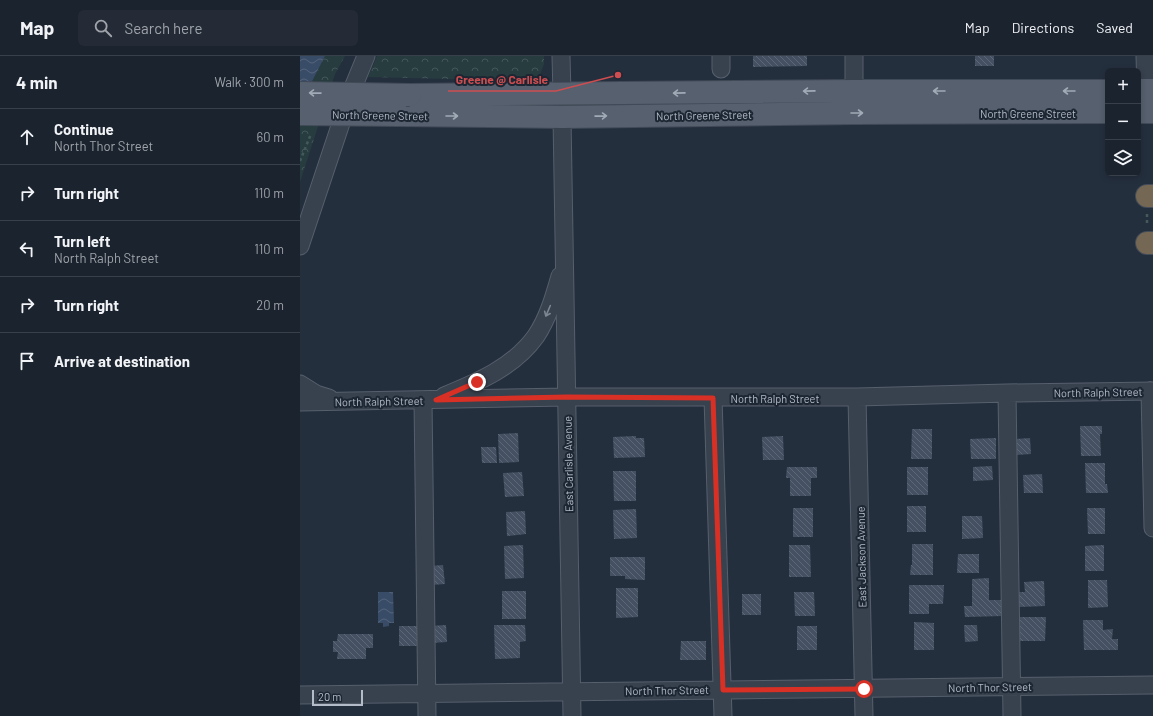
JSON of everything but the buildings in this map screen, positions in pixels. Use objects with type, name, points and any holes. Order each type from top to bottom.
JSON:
[{"type":"main road","name":"North Greene Street","points":[[300,93],[410,95],[1105,90]]},
{"type":"main road","name":"North Greene Street","points":[[300,114],[562,117],[862,113],[1105,112]]},
{"type":"main road","points":[[1141,112],[1153,112]]},
{"type":"street","points":[[300,246],[352,90],[366,56]]},
{"type":"street","points":[[561,56],[562,94]]},
{"type":"street","points":[[854,56],[854,91]]},
{"type":"street","points":[[1145,56],[1146,90]]},
{"type":"street","name":"East Carlisle Avenue","points":[[562,117],[572,716]]},
{"type":"street","points":[[426,716],[429,400],[492,374],[513,360],[530,344],[536,336],[548,312],[565,261]]},
{"type":"street","points":[[300,384],[316,394],[326,398],[347,401]]},
{"type":"street","points":[[1152,391],[1153,528]]},
{"type":"street","name":"North Ralph Street","points":[[300,402],[567,397],[857,397],[1152,391]]},
{"type":"street","points":[[1007,393],[1012,716]]},
{"type":"street","name":"East Jackson Avenue","points":[[857,397],[864,716]]},
{"type":"street","points":[[713,398],[723,716]]},
{"type":"street","name":"North Thor Street","points":[[300,695],[1153,685]]},
{"type":"path","points":[[1150,196],[1150,243]]},
{"type":"green space","points":[[325,56],[345,56],[335,74],[300,182],[300,105]]},
{"type":"green space","points":[[377,56],[544,56],[544,64],[539,77],[526,81],[368,77]]},
{"type":"water","points":[[300,56],[325,56],[300,105]]},
{"type":"water","points":[[378,592],[393,592],[394,623],[389,623],[389,626],[383,627],[383,623],[378,623]]},
{"type":"place","name":"Greene @ Carlisle","points":[[618,75]]},
{"type":"route","points":[[477,382],[436,400],[567,397],[713,398],[723,690],[864,689]]}]
